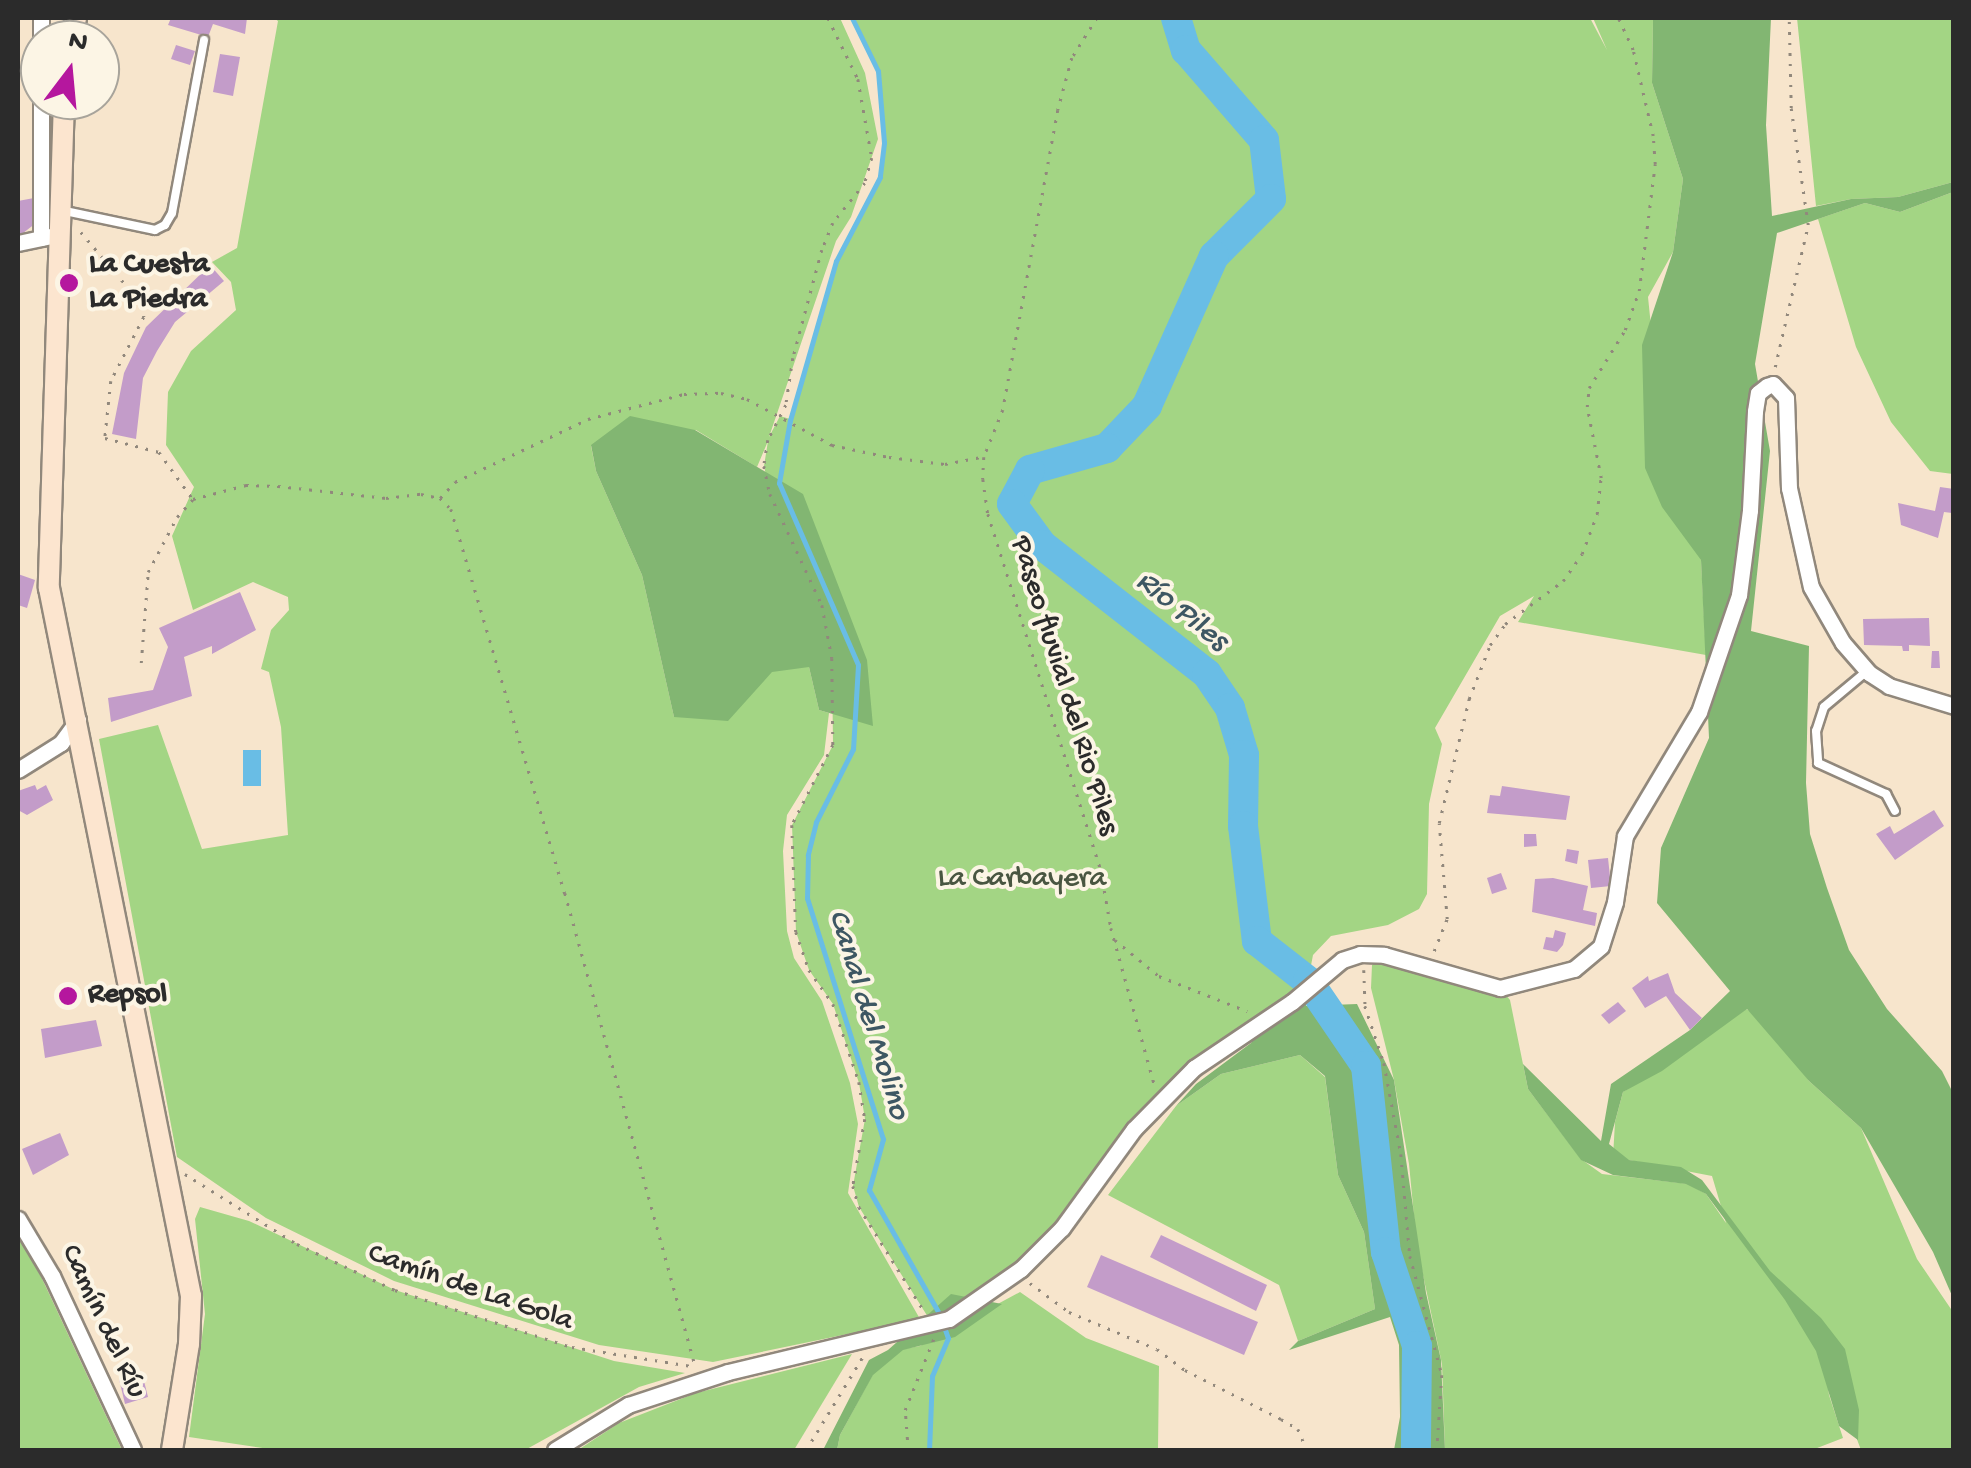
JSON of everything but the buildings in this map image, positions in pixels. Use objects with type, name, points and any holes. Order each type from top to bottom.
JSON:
[{"type":"street","points":[[43,120],[55,226]]},
{"type":"street","points":[[63,120],[55,226],[49,588],[190,1296],[189,1344],[172,1450]]},
{"type":"street","points":[[18,243],[55,226]]},
{"type":"street","points":[[555,1450],[628,1406],[728,1372],[941,1322],[1017,1273],[1062,1228],[1134,1129],[1164,1095],[1194,1068],[1292,1002],[1342,960],[1360,954],[1428,966],[1500,988],[1574,969],[1601,946],[1615,902],[1625,836],[1700,712],[1739,595],[1750,510],[1755,411],[1758,393],[1773,384],[1786,398],[1789,488],[1811,587],[1842,643],[1867,671],[1889,686],[1954,706]]},
{"type":"street","points":[[18,770],[62,743],[78,720]]},
{"type":"street","name":"Camín del Ríu","points":[[18,1220],[52,1276],[133,1450]]},
{"type":"lane","points":[[55,226],[165,225],[172,213],[204,40]]},
{"type":"lane","points":[[1867,671],[1824,707],[1816,731],[1818,763],[1886,794],[1895,811]]},
{"type":"path","points":[[828,18],[858,78],[870,132],[870,168],[858,196],[833,223],[822,250],[764,466],[770,494],[822,605],[832,658],[835,727],[825,766],[798,807],[792,825],[796,932],[809,970],[833,1004],[858,1082],[865,1118],[854,1186],[859,1207],[941,1322],[905,1410],[908,1450]]},
{"type":"path","name":"Paseo fluvial del Rio Piles","points":[[1098,18],[1072,58],[1058,110],[1003,410],[984,457],[988,514],[1101,870],[1114,940],[1155,1085],[1164,1095]]},
{"type":"path","points":[[1428,966],[1447,919],[1439,823],[1469,699],[1490,645],[1505,624],[1563,581],[1582,554],[1597,514],[1601,478],[1586,406],[1590,388],[1625,330],[1639,290],[1655,164],[1654,136],[1633,50],[1618,18]]},
{"type":"path","points":[[1773,384],[1808,225],[1791,108],[1789,18]]},
{"type":"path","points":[[55,226],[84,234],[143,305],[144,317],[111,381],[105,438],[159,452],[193,500]]},
{"type":"path","points":[[440,498],[456,482],[588,418],[642,402],[720,393],[748,399],[832,445],[945,464],[984,457]]},
{"type":"path","points":[[141,663],[148,572],[177,517],[193,500],[246,486],[386,498],[421,494],[440,498],[452,510],[565,893],[696,1367]]},
{"type":"path","points":[[1114,940],[1159,976],[1266,1020]]},
{"type":"path","points":[[1360,954],[1365,1006],[1384,1063],[1401,1154],[1410,1256],[1442,1376],[1437,1450]]},
{"type":"path","name":"Camín de La Gola","points":[[165,1163],[298,1244],[395,1290],[572,1347],[728,1372]]},
{"type":"path","points":[[1017,1273],[1068,1312],[1157,1349],[1184,1370],[1280,1418],[1298,1429],[1307,1450]]},
{"type":"path","points":[[806,1450],[864,1353],[863,1342]]},
{"type":"green space","name":"La Carbayera","points":[[274,18],[840,18],[865,73],[878,139],[851,217],[836,241],[769,437],[780,416],[790,419],[836,261],[880,177],[884,143],[878,71],[852,18],[1590,18],[1607,50],[1593,18],[1653,18],[1652,83],[1683,179],[1673,252],[1648,297],[1653,346],[1701,560],[1706,655],[1518,622],[1534,596],[1500,616],[1435,728],[1442,744],[1429,804],[1427,894],[1419,909],[1388,925],[1331,936],[1313,955],[1308,981],[1194,1068],[1021,1269],[933,1325],[859,1207],[853,1186],[865,1119],[859,1083],[833,1004],[809,970],[796,932],[792,825],[833,745],[832,658],[770,494],[764,466],[768,441],[757,467],[696,430],[591,446],[596,471],[642,575],[674,717],[772,667],[809,667],[819,710],[829,713],[824,755],[787,815],[783,851],[787,931],[794,958],[822,1001],[850,1083],[858,1124],[848,1193],[920,1319],[713,1362],[599,1345],[394,1281],[266,1218],[177,1157],[99,739],[158,725],[202,849],[288,835],[281,727],[269,672],[261,669],[271,630],[289,610],[288,597],[253,582],[193,610],[172,536],[194,487],[166,445],[168,392],[191,351],[236,310],[231,282],[212,262],[237,248],[278,21]]},
{"type":"green space","points":[[1653,18],[1771,18],[1766,125],[1772,216],[1851,199],[1898,197],[1953,182],[1953,192],[1900,212],[1865,203],[1777,233],[1755,364],[1770,451],[1751,631],[1809,646],[1806,783],[1810,834],[1827,888],[1849,950],[1887,1009],[1942,1071],[1953,1093],[1953,1298],[1933,1252],[1861,1128],[1809,1081],[1747,1009],[1662,1071],[1623,1092],[1609,1144],[1629,1160],[1681,1167],[1702,1180],[1770,1271],[1821,1318],[1845,1349],[1859,1410],[1858,1440],[1839,1426],[1816,1351],[1785,1300],[1706,1194],[1686,1184],[1613,1175],[1581,1160],[1528,1089],[1523,1064],[1601,1141],[1611,1084],[1690,1030],[1730,991],[1657,903],[1661,848],[1709,738],[1701,560],[1662,507],[1645,468],[1642,345],[1673,252],[1683,179],[1652,83]]},
{"type":"green space","points":[[1797,18],[1953,18],[1953,182],[1898,197],[1851,199],[1816,206]]},
{"type":"green space","points":[[1953,192],[1953,474],[1930,471],[1891,422],[1856,347],[1818,219],[1865,203],[1900,212]]},
{"type":"green space","points":[[630,416],[695,430],[803,494],[867,660],[873,726],[819,710],[809,667],[772,672],[728,721],[674,717],[642,575],[596,471],[591,445]]},
{"type":"green space","points":[[1384,955],[1500,988],[1510,1000],[1528,1089],[1581,1159],[1602,1174],[1689,1184],[1706,1194],[1726,1223],[1712,1176],[1613,1157],[1615,1122],[1623,1092],[1746,1009],[1765,1019],[1809,1081],[1861,1128],[1917,1259],[1953,1312],[1953,1450],[1861,1450],[1823,1349],[1829,1395],[1843,1438],[1812,1450],[1445,1450],[1442,1364],[1417,1247],[1409,1164],[1394,1080],[1371,988],[1372,965]]},
{"type":"green space","points":[[1308,981],[1306,1006],[1357,1004],[1394,1080],[1426,1293],[1441,1360],[1445,1450],[1394,1450],[1400,1417],[1399,1345],[1390,1317],[1289,1350],[1298,1341],[1375,1309],[1364,1232],[1338,1175],[1325,1076],[1300,1055],[1221,1074],[1176,1106],[1196,1084],[1251,1043],[1261,1026]]},
{"type":"green space","points":[[1300,1055],[1325,1077],[1338,1175],[1364,1232],[1375,1309],[1298,1341],[1279,1285],[1108,1195],[1176,1106],[1221,1074]]},
{"type":"green space","points":[[200,1207],[249,1221],[395,1290],[614,1361],[685,1373],[639,1387],[525,1450],[276,1450],[189,1437],[205,1314],[195,1219]]},
{"type":"green space","points":[[18,1234],[31,1255],[122,1450],[18,1450]]},
{"type":"green space","points":[[1020,1292],[1086,1338],[1159,1366],[1158,1450],[837,1450],[840,1435],[873,1374],[903,1349],[920,1346]]},
{"type":"green space","points":[[951,1294],[1002,1304],[955,1337],[903,1350],[873,1375],[840,1435],[837,1450],[823,1450],[869,1360],[888,1350]]},
{"type":"green space","points":[[852,1354],[794,1450],[578,1450],[619,1423],[696,1393]]},
{"type":"water","points":[[243,750],[261,750],[261,786],[243,786]]},
{"type":"waterway","name":"Canal del Molino","points":[[852,18],[878,71],[884,143],[880,177],[836,261],[790,420],[779,483],[858,665],[853,749],[816,822],[808,855],[807,898],[883,1139],[869,1190],[940,1315],[948,1338],[932,1376],[929,1450]]},
{"type":"waterway","name":"Río Piles","points":[[1176,18],[1186,50],[1264,140],[1271,199],[1214,256],[1147,406],[1107,448],[1030,470],[1012,504],[1042,545],[1207,674],[1230,708],[1244,755],[1243,826],[1257,941],[1308,981],[1366,1066],[1386,1252],[1417,1346],[1416,1450]]},
{"type":"place","name":"La Cuesta La Piedra","points":[[69,283]]},
{"type":"place","name":"Repsol","points":[[68,996]]}]
